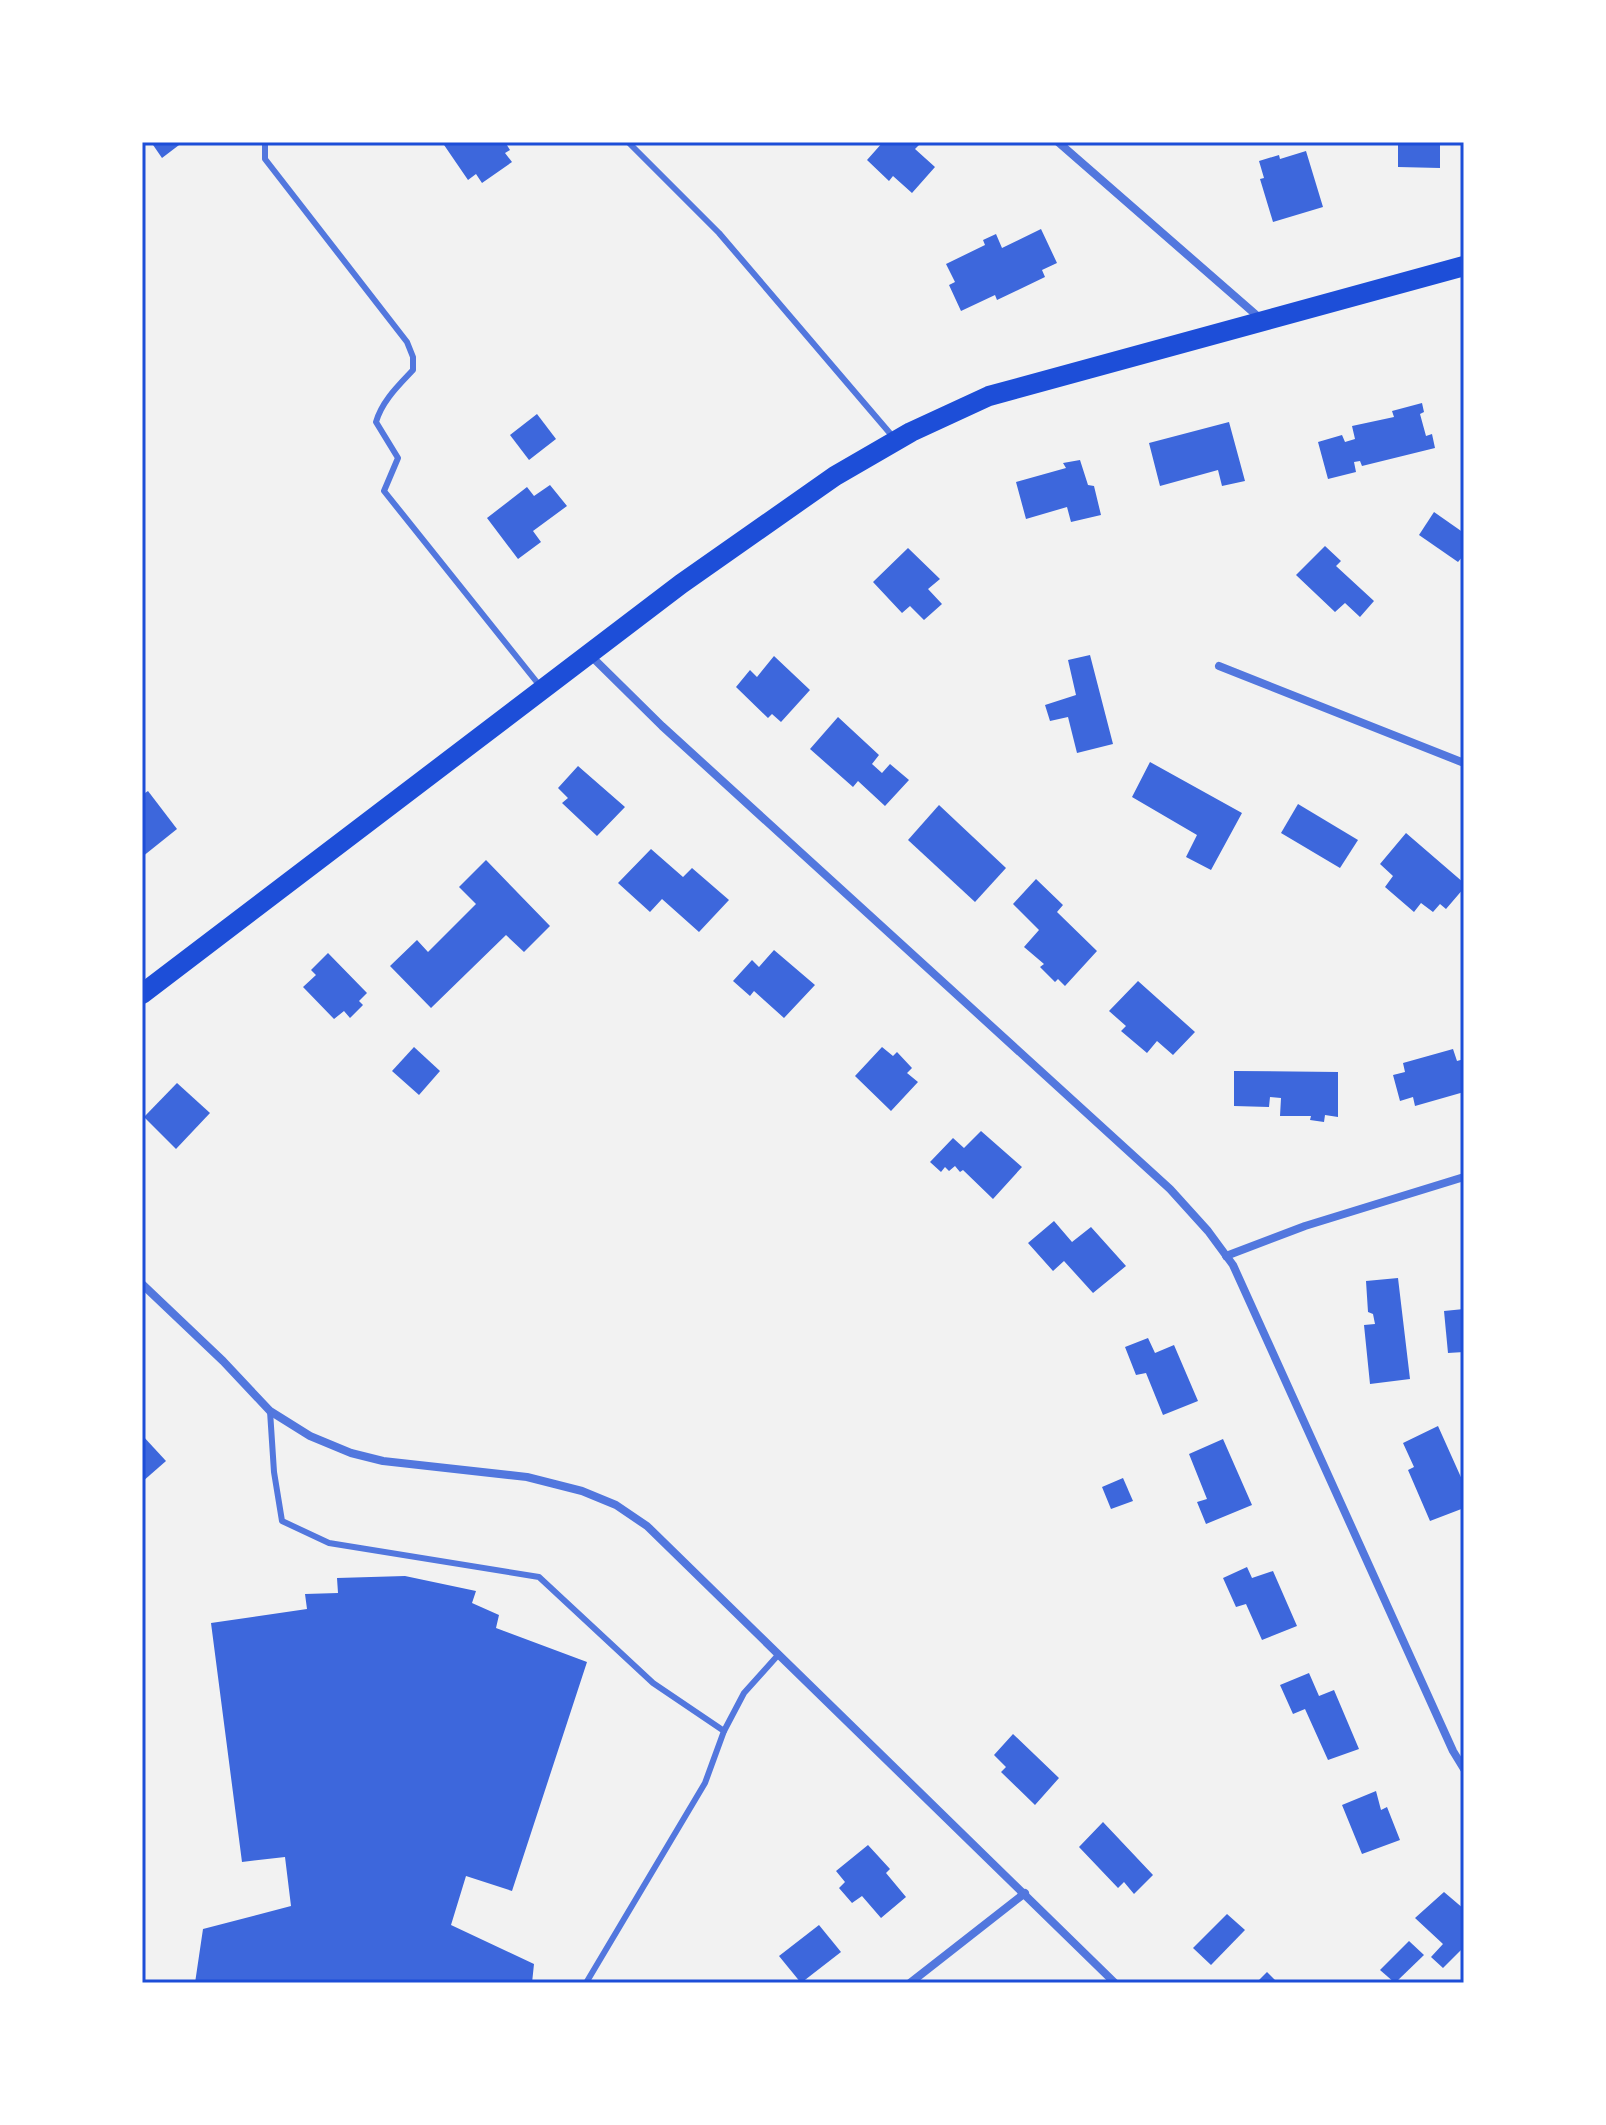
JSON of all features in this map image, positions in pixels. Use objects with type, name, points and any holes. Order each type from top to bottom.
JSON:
[{"type":"main road","points":[[142,994],[681,584],[835,476],[897,440],[989,396],[1464,266]]},
{"type":"street","points":[[1058,142],[1263,321]]},
{"type":"street","points":[[589,654],[662,726],[1170,1189],[1208,1231],[1239,1279],[1453,1751],[1464,1769]]},
{"type":"street","points":[[1219,666],[1464,763]]},
{"type":"street","points":[[1226,1256],[1305,1226],[1464,1177]]},
{"type":"street","points":[[142,1284],[270,1411],[310,1436],[351,1453],[383,1461],[527,1477],[582,1491],[616,1505],[647,1526],[1115,1983]]},
{"type":"street","points":[[910,1983],[1025,1893]]},
{"type":"lane","points":[[265,142],[265,159],[380,304],[407,342],[413,357],[413,370],[390,394],[376,422],[398,458],[384,491],[543,689]]},
{"type":"lane","points":[[628,142],[719,233],[897,440]]},
{"type":"lane","points":[[270,1411],[274,1472],[282,1521],[329,1543],[539,1577],[653,1683],[724,1731]]},
{"type":"lane","points":[[586,1983],[705,1783],[724,1731],[744,1693],[779,1654]]},
{"type":"building","points":[[151,142],[183,142],[162,158]]},
{"type":"building","points":[[442,142],[505,142],[510,150],[505,153],[512,162],[482,183],[476,174],[468,180]]},
{"type":"building","points":[[883,142],[916,142],[919,145],[915,149],[935,167],[912,193],[893,176],[889,181],[867,160]]},
{"type":"building","points":[[1398,142],[1440,142],[1440,168],[1398,167]]},
{"type":"building","points":[[1306,151],[1323,207],[1273,222],[1260,179],[1264,178],[1259,161],[1279,155],[1280,159]]},
{"type":"building","points":[[1041,229],[1057,263],[1042,270],[1045,277],[997,300],[995,295],[961,311],[949,285],[955,282],[946,264],[985,245],[983,240],[996,234],[1002,248]]},
{"type":"building","points":[[1422,403],[1424,412],[1420,414],[1426,436],[1432,434],[1435,448],[1362,466],[1360,461],[1354,462],[1356,472],[1328,479],[1318,442],[1342,435],[1345,442],[1355,439],[1352,426],[1394,417],[1392,411]]},
{"type":"building","points":[[537,414],[556,439],[529,460],[510,435]]},
{"type":"building","points":[[1229,422],[1245,481],[1222,486],[1218,470],[1160,486],[1149,443]]},
{"type":"building","points":[[1080,460],[1088,485],[1094,486],[1101,515],[1071,522],[1067,507],[1026,519],[1016,482],[1066,468],[1063,463]]},
{"type":"building","points":[[550,485],[567,506],[533,531],[541,542],[518,559],[487,518],[527,487],[534,496]]},
{"type":"building","points":[[1434,512],[1464,533],[1464,555],[1458,562],[1419,535]]},
{"type":"building","points":[[1325,546],[1341,561],[1336,566],[1374,601],[1360,617],[1345,603],[1335,612],[1296,575]]},
{"type":"building","points":[[908,548],[940,579],[928,589],[942,604],[924,620],[910,606],[902,613],[873,582]]},
{"type":"building","points":[[1090,655],[1113,744],[1077,753],[1068,717],[1050,721],[1045,705],[1076,695],[1068,660]]},
{"type":"building","points":[[774,656],[810,690],[781,722],[772,714],[768,718],[736,687],[750,670],[757,677]]},
{"type":"building","points":[[838,717],[879,755],[872,764],[882,773],[890,764],[909,780],[885,806],[858,781],[853,787],[810,749]]},
{"type":"building","points":[[1150,762],[1242,813],[1211,870],[1186,857],[1197,835],[1132,797]]},
{"type":"building","points":[[578,766],[625,807],[597,836],[562,803],[568,798],[558,788]]},
{"type":"building","points":[[148,791],[177,829],[142,857],[142,795]]},
{"type":"building","points":[[1298,804],[1358,840],[1340,868],[1281,833]]},
{"type":"building","points":[[939,805],[1006,868],[975,902],[908,840]]},
{"type":"building","points":[[1406,833],[1464,883],[1464,888],[1446,909],[1440,904],[1433,912],[1421,903],[1414,912],[1385,887],[1393,876],[1380,864]]},
{"type":"building","points":[[651,849],[683,877],[692,868],[729,900],[699,932],[662,899],[650,912],[618,883]]},
{"type":"building","points":[[486,860],[550,926],[524,952],[506,935],[431,1008],[390,966],[417,940],[428,952],[476,904],[459,887]]},
{"type":"building","points":[[1036,879],[1063,905],[1057,912],[1097,951],[1065,986],[1058,979],[1055,982],[1040,967],[1044,964],[1024,947],[1039,930],[1013,904]]},
{"type":"building","points":[[774,950],[815,985],[784,1018],[754,991],[750,996],[733,981],[752,960],[759,967]]},
{"type":"building","points":[[328,953],[367,993],[359,1001],[363,1005],[350,1018],[344,1011],[334,1019],[303,987],[316,975],[311,970]]},
{"type":"building","points":[[1138,981],[1195,1032],[1173,1055],[1157,1041],[1147,1053],[1121,1031],[1126,1026],[1109,1011]]},
{"type":"building","points":[[414,1047],[440,1071],[419,1095],[392,1071]]},
{"type":"building","points":[[882,1047],[893,1056],[897,1052],[912,1068],[907,1073],[918,1082],[891,1111],[855,1076]]},
{"type":"building","points":[[1453,1049],[1457,1061],[1464,1059],[1464,1092],[1415,1106],[1413,1097],[1400,1101],[1393,1075],[1405,1072],[1403,1063]]},
{"type":"building","points":[[1234,1071],[1338,1072],[1338,1117],[1325,1115],[1324,1122],[1310,1120],[1311,1116],[1280,1116],[1281,1098],[1270,1097],[1269,1107],[1234,1106]]},
{"type":"building","points":[[177,1083],[210,1113],[176,1149],[144,1117]]},
{"type":"building","points":[[981,1131],[1022,1167],[993,1199],[963,1170],[960,1172],[955,1166],[949,1171],[945,1167],[941,1172],[930,1162],[953,1138],[964,1148]]},
{"type":"building","points":[[1054,1221],[1072,1242],[1091,1227],[1126,1266],[1093,1293],[1064,1261],[1053,1271],[1028,1243]]},
{"type":"building","points":[[1398,1278],[1410,1379],[1370,1384],[1364,1325],[1375,1324],[1373,1314],[1368,1312],[1366,1281]]},
{"type":"building","points":[[1464,1309],[1464,1352],[1448,1353],[1444,1311]]},
{"type":"building","points":[[1148,1338],[1155,1353],[1174,1345],[1198,1401],[1163,1415],[1146,1373],[1136,1375],[1125,1347]]},
{"type":"building","points":[[1438,1426],[1464,1484],[1464,1508],[1430,1521],[1408,1470],[1414,1467],[1403,1443]]},
{"type":"building","points":[[142,1435],[166,1461],[142,1482]]},
{"type":"building","points":[[1223,1439],[1252,1505],[1206,1524],[1197,1502],[1207,1499],[1189,1454]]},
{"type":"building","points":[[1123,1478],[1133,1501],[1111,1509],[1102,1487]]},
{"type":"building","points":[[1247,1567],[1252,1578],[1273,1571],[1297,1626],[1262,1640],[1246,1604],[1236,1607],[1223,1578]]},
{"type":"building","points":[[405,1576],[476,1591],[472,1603],[499,1615],[496,1628],[587,1662],[512,1891],[466,1876],[451,1925],[534,1964],[532,1983],[195,1983],[203,1929],[291,1906],[285,1857],[242,1862],[211,1623],[307,1609],[305,1594],[338,1593],[337,1578]]},
{"type":"building","points":[[1309,1673],[1319,1696],[1334,1690],[1359,1749],[1328,1760],[1305,1709],[1293,1714],[1280,1685]]},
{"type":"building","points":[[1013,1734],[1059,1778],[1035,1805],[1001,1772],[1006,1767],[994,1755]]},
{"type":"building","points":[[1376,1791],[1381,1810],[1387,1807],[1400,1840],[1362,1854],[1342,1805]]},
{"type":"building","points":[[1103,1822],[1153,1875],[1134,1894],[1124,1882],[1118,1888],[1079,1847]]},
{"type":"building","points":[[868,1845],[890,1869],[886,1873],[906,1897],[881,1918],[862,1896],[852,1903],[839,1888],[845,1882],[836,1871]]},
{"type":"building","points":[[1444,1892],[1464,1909],[1464,1951],[1462,1949],[1443,1968],[1431,1957],[1443,1944],[1415,1918]]},
{"type":"building","points":[[1227,1914],[1245,1930],[1211,1965],[1193,1948]]},
{"type":"building","points":[[819,1925],[841,1952],[801,1983],[779,1956]]},
{"type":"building","points":[[1409,1941],[1424,1955],[1395,1983],[1380,1970]]},
{"type":"building","points":[[1267,1972],[1278,1983],[1256,1983]]}]
